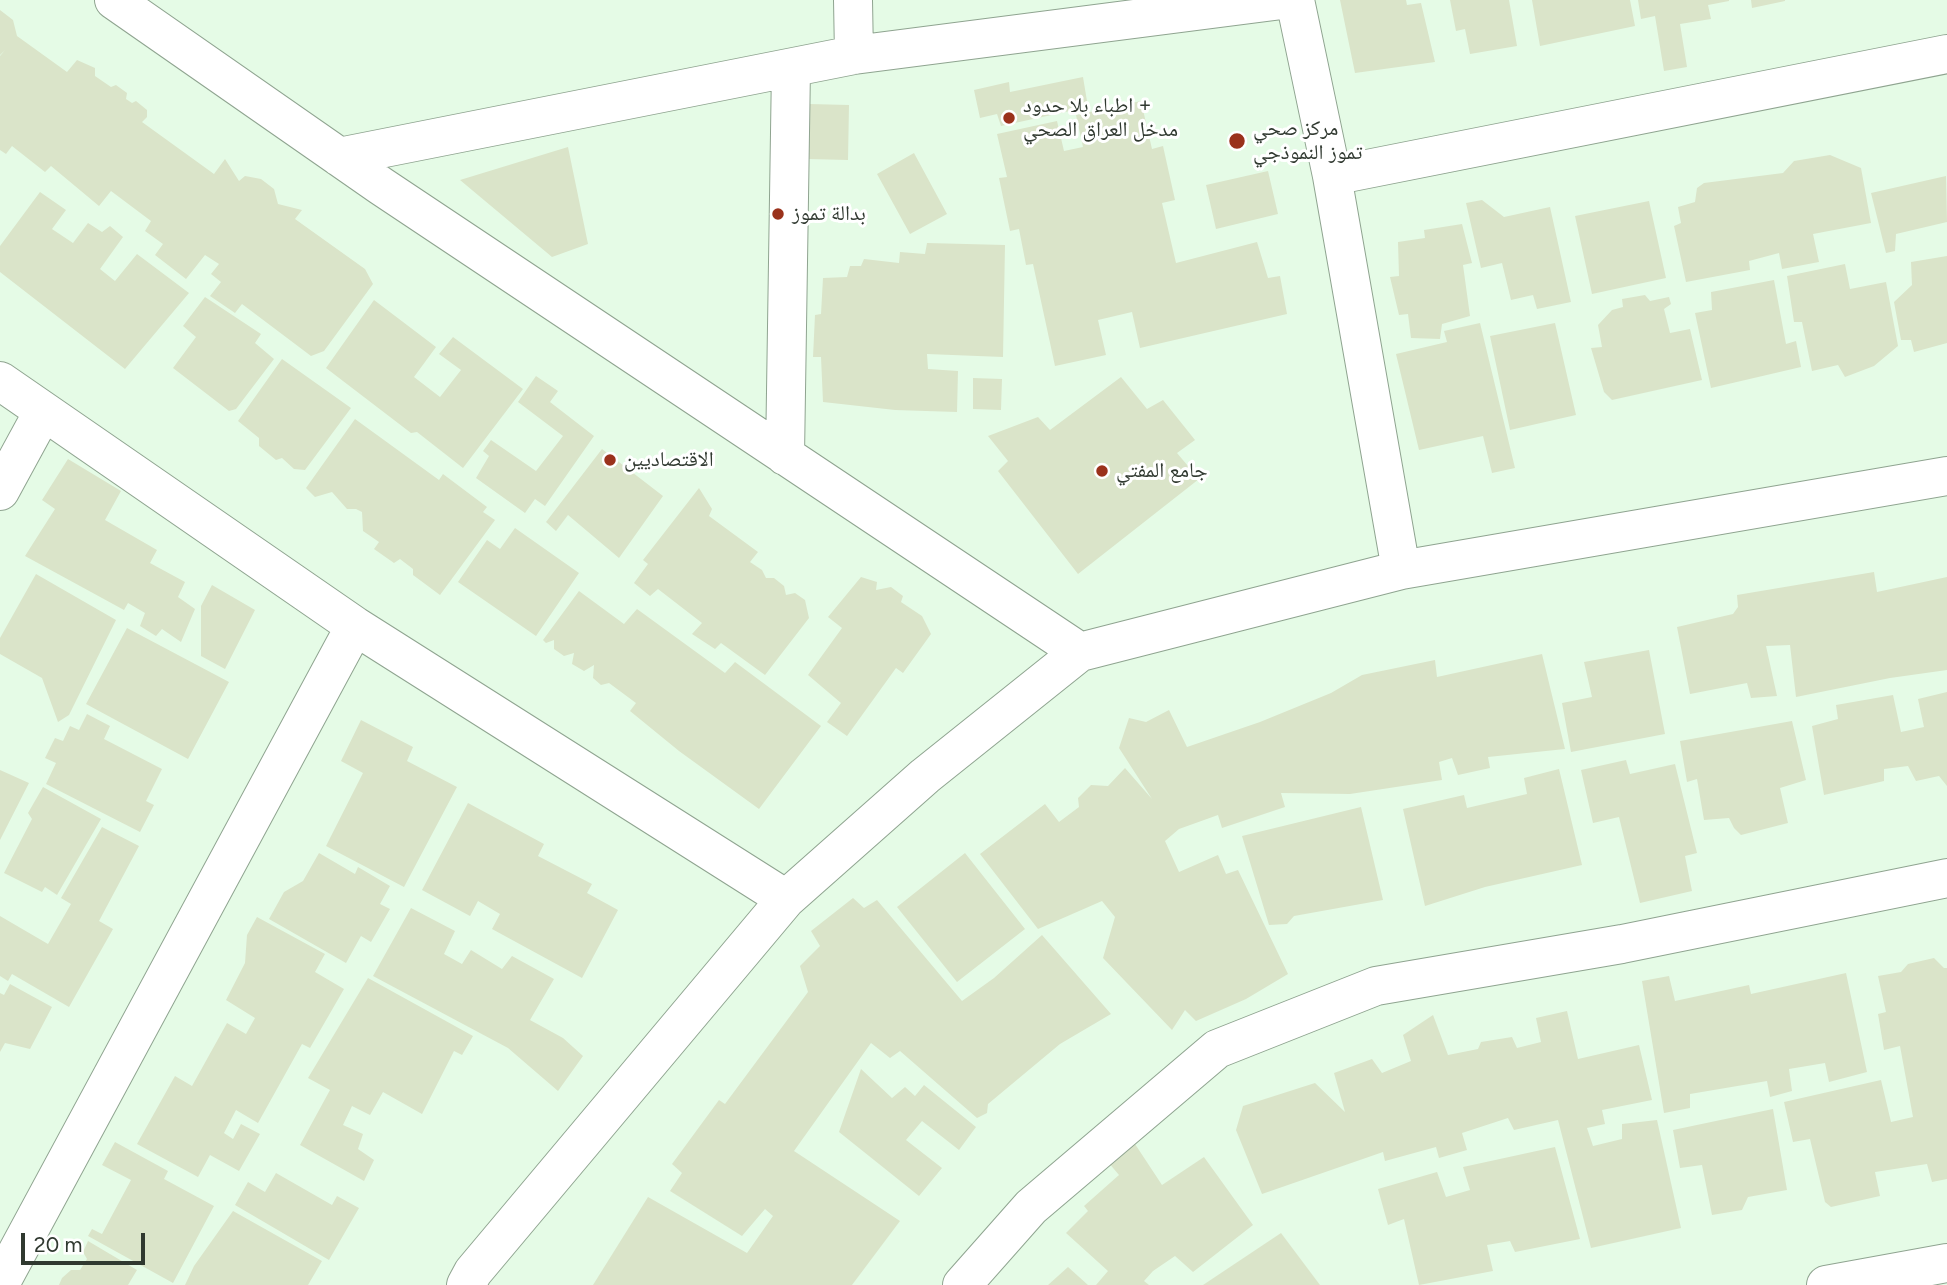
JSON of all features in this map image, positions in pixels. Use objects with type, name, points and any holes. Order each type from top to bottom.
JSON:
[{"type":"street","points":[[114,0],[339,157],[1080,652]]},
{"type":"street","points":[[853,0],[854,55]]},
{"type":"street","points":[[339,157],[854,55],[1282,0]]},
{"type":"street","points":[[1295,0],[1332,176],[1401,570]]},
{"type":"street","points":[[1332,176],[1947,54]]},
{"type":"street","points":[[785,456],[792,68]]},
{"type":"street","points":[[0,381],[355,626],[786,899]]},
{"type":"street","points":[[0,491],[43,412]]},
{"type":"street","points":[[479,1281],[786,899],[925,776],[1080,652],[1401,570],[1947,476]]},
{"type":"street","points":[[0,1284],[355,626]]},
{"type":"street","points":[[962,1285],[1031,1207],[1217,1049],[1376,986],[1622,944],[1947,878]]},
{"type":"street","points":[[1826,1285],[1947,1263]]},
{"type":"building","points":[[1340,0],[1406,0],[1407,5],[1421,3],[1435,62],[1355,73]]},
{"type":"building","points":[[1450,0],[1509,0],[1517,46],[1470,54],[1465,29],[1456,31]]},
{"type":"building","points":[[1532,0],[1630,0],[1635,26],[1540,46]]},
{"type":"building","points":[[1638,0],[1729,1],[1708,5],[1711,19],[1680,24],[1687,67],[1664,71],[1655,16],[1641,19]]},
{"type":"building","points":[[1751,0],[1785,0],[1785,1],[1752,8]]},
{"type":"building","points":[[0,10],[13,20],[17,36],[67,72],[77,60],[95,68],[95,76],[111,87],[116,85],[127,93],[126,99],[132,103],[136,101],[147,110],[147,117],[142,122],[214,174],[225,159],[239,181],[245,176],[261,179],[274,189],[278,204],[302,210],[295,219],[365,269],[373,284],[324,351],[311,356],[242,304],[235,313],[210,296],[221,282],[211,274],[219,264],[205,255],[186,279],[155,255],[163,244],[145,231],[151,221],[111,191],[99,206],[51,166],[45,172],[12,146],[6,154],[0,150],[0,56],[5,50],[0,55]]},
{"type":"building","points":[[1083,77],[1088,107],[1001,126],[997,114],[980,118],[974,90],[1009,82],[1010,92]]},
{"type":"building","points":[[1141,101],[1152,149],[1163,146],[1175,200],[1162,203],[1176,263],[1257,242],[1268,278],[1280,276],[1287,314],[1140,348],[1132,312],[1098,320],[1106,355],[1055,366],[1033,264],[1026,265],[1019,229],[1010,231],[999,178],[1007,177],[997,134],[1057,121],[1064,151],[1083,147],[1076,115]]},
{"type":"building","points":[[809,104],[849,105],[848,160],[808,159]]},
{"type":"building","points":[[568,147],[588,244],[552,257],[460,180]]},
{"type":"building","points":[[914,153],[947,214],[910,234],[877,174]]},
{"type":"building","points":[[1830,155],[1861,168],[1871,223],[1813,234],[1819,262],[1782,269],[1779,253],[1749,261],[1750,270],[1686,282],[1674,226],[1681,223],[1678,207],[1695,202],[1697,188],[1704,183],[1783,173],[1794,161]]},
{"type":"building","points":[[1268,171],[1278,214],[1216,229],[1206,185]]},
{"type":"building","points":[[1946,176],[1947,222],[1896,234],[1895,251],[1886,253],[1871,193]]},
{"type":"building","points":[[40,192],[66,210],[52,229],[73,243],[88,223],[102,232],[110,226],[123,237],[100,269],[115,281],[137,254],[189,293],[125,369],[0,272],[0,246]]},
{"type":"building","points":[[1482,200],[1504,217],[1550,207],[1571,302],[1537,309],[1533,295],[1511,300],[1502,263],[1481,268],[1466,203]]},
{"type":"building","points":[[1649,201],[1666,278],[1592,294],[1575,216]]},
{"type":"building","points":[[1462,224],[1472,263],[1463,265],[1470,316],[1442,324],[1440,339],[1411,338],[1408,314],[1399,315],[1390,277],[1399,276],[1398,242],[1425,238],[1424,230]]},
{"type":"building","points":[[927,243],[1005,245],[1003,357],[927,354],[928,369],[958,371],[957,412],[895,410],[823,402],[821,357],[813,357],[815,315],[821,314],[823,278],[847,277],[850,266],[861,266],[864,259],[899,263],[900,252],[925,254]]},
{"type":"building","points":[[1947,256],[1947,343],[1914,352],[1911,340],[1901,340],[1894,302],[1912,285],[1911,262]]},
{"type":"building","points":[[1845,264],[1850,289],[1886,282],[1898,346],[1874,366],[1845,377],[1838,365],[1812,371],[1802,322],[1794,322],[1787,276]]},
{"type":"building","points":[[1774,280],[1786,344],[1796,341],[1801,367],[1711,388],[1695,313],[1712,310],[1711,292]]},
{"type":"building","points":[[1645,295],[1650,301],[1669,297],[1671,304],[1664,309],[1670,333],[1690,329],[1702,380],[1612,400],[1604,392],[1591,348],[1602,347],[1598,325],[1612,310],[1623,307],[1622,299]]},
{"type":"building","points":[[205,297],[261,334],[255,343],[274,359],[236,409],[229,411],[173,368],[196,337],[183,326]]},
{"type":"building","points":[[374,300],[436,347],[414,377],[440,397],[461,370],[439,354],[453,337],[523,389],[463,468],[417,432],[411,433],[326,368]]},
{"type":"building","points":[[1480,323],[1515,468],[1492,473],[1483,436],[1419,450],[1396,354],[1447,342],[1444,331]]},
{"type":"building","points":[[1555,323],[1576,415],[1510,430],[1490,336]]},
{"type":"building","points":[[282,359],[351,408],[305,470],[294,469],[282,458],[276,460],[259,446],[259,438],[238,421]]},
{"type":"building","points":[[536,376],[558,391],[550,402],[594,436],[545,506],[535,499],[525,513],[476,478],[489,456],[483,451],[491,440],[536,471],[563,436],[518,402]]},
{"type":"building","name":"جامع المفتي","points":[[1121,377],[1147,409],[1163,400],[1195,440],[1177,453],[1199,479],[1078,574],[998,471],[1008,461],[988,436],[1038,417],[1050,430]]},
{"type":"building","points":[[973,378],[1002,379],[1001,410],[973,409]]},
{"type":"building","points":[[355,419],[439,480],[443,474],[487,507],[483,512],[495,520],[440,595],[413,575],[413,569],[400,559],[394,563],[374,549],[379,542],[363,531],[362,512],[347,509],[332,492],[315,497],[306,488]]},
{"type":"building","points":[[602,449],[663,496],[619,558],[568,515],[556,531],[546,522]]},
{"type":"building","points":[[68,459],[121,491],[105,520],[157,550],[150,563],[185,582],[178,597],[195,609],[181,642],[162,629],[156,636],[140,626],[145,613],[128,603],[124,610],[25,556],[55,509],[42,500]]},
{"type":"building","points":[[699,488],[712,509],[709,516],[758,552],[750,562],[762,570],[766,578],[774,578],[784,586],[786,595],[795,593],[805,600],[809,618],[765,675],[721,643],[715,649],[692,634],[702,623],[658,589],[650,596],[634,583],[648,564],[643,560]]},
{"type":"building","points":[[515,528],[579,573],[536,636],[458,582],[487,540],[500,549]]},
{"type":"building","points":[[1874,572],[1877,592],[1947,577],[1947,670],[1890,678],[1796,697],[1790,645],[1766,646],[1777,696],[1751,698],[1747,683],[1690,694],[1677,627],[1733,614],[1738,607],[1737,595]]},
{"type":"building","points":[[36,574],[116,620],[69,715],[58,722],[42,678],[0,654],[0,638]]},
{"type":"building","points":[[861,577],[877,582],[876,590],[891,587],[903,596],[901,602],[922,616],[931,634],[903,673],[896,668],[847,736],[827,722],[841,703],[808,675],[842,628],[828,617]]},
{"type":"building","points":[[212,585],[255,610],[225,669],[201,656],[201,606]]},
{"type":"building","points":[[579,591],[624,624],[637,609],[725,673],[735,662],[821,726],[759,809],[679,751],[630,711],[636,703],[609,683],[601,685],[593,678],[594,665],[584,671],[572,664],[574,653],[564,656],[554,649],[554,640],[546,643],[543,640]]},
{"type":"building","points":[[127,628],[229,682],[188,759],[86,704]]},
{"type":"building","points":[[1649,650],[1665,734],[1571,752],[1562,703],[1592,697],[1584,662]]},
{"type":"building","points":[[1542,654],[1565,749],[1488,757],[1490,768],[1458,775],[1452,758],[1439,762],[1442,780],[1350,794],[1281,793],[1285,807],[1222,828],[1218,815],[1179,829],[1165,841],[1179,872],[1218,855],[1226,874],[1238,870],[1288,974],[1246,999],[1196,1021],[1185,1010],[1172,1030],[1103,958],[1115,917],[1102,901],[1038,929],[980,854],[1045,804],[1059,822],[1079,807],[1078,798],[1091,785],[1108,786],[1125,768],[1152,799],[1119,748],[1129,718],[1146,722],[1169,710],[1187,747],[1260,722],[1331,693],[1362,675],[1435,660],[1437,677]]},
{"type":"building","points":[[1947,692],[1947,786],[1939,776],[1916,781],[1908,766],[1884,769],[1884,781],[1824,795],[1812,726],[1838,719],[1836,705],[1893,695],[1901,732],[1924,727],[1918,699]]},
{"type":"building","points":[[87,714],[110,726],[104,739],[162,769],[146,801],[154,805],[140,832],[46,784],[56,763],[45,758],[55,738],[63,741],[70,726],[79,730]]},
{"type":"building","points":[[361,720],[413,747],[407,761],[457,787],[404,887],[326,846],[363,773],[341,761]]},
{"type":"building","points":[[1792,721],[1806,780],[1780,788],[1788,823],[1741,835],[1729,818],[1704,820],[1697,779],[1687,782],[1680,741]]},
{"type":"building","points":[[1626,760],[1630,774],[1675,764],[1697,853],[1685,856],[1692,891],[1640,903],[1619,817],[1593,823],[1581,770]]},
{"type":"building","points":[[1559,769],[1582,865],[1485,887],[1425,906],[1403,809],[1464,795],[1467,808],[1527,794],[1524,778]]},
{"type":"building","points":[[0,770],[29,783],[0,840]]},
{"type":"building","points":[[43,787],[101,819],[57,895],[45,887],[42,892],[4,873],[32,819],[28,813]]},
{"type":"building","points":[[468,803],[544,844],[538,856],[592,884],[587,893],[618,910],[582,978],[492,929],[500,914],[478,901],[470,916],[422,890]]},
{"type":"building","points":[[1361,807],[1383,900],[1294,916],[1287,924],[1269,925],[1242,836]]},
{"type":"building","points":[[102,827],[139,846],[99,921],[113,929],[69,1007],[12,974],[8,981],[0,976],[0,916],[48,944],[71,904],[61,898]]},
{"type":"building","points":[[319,853],[355,874],[358,867],[390,886],[380,904],[390,909],[371,942],[361,936],[346,963],[269,919],[284,892],[303,881]]},
{"type":"building","points":[[965,853],[1025,929],[957,982],[897,907]]},
{"type":"building","points":[[853,898],[864,908],[877,900],[962,1001],[994,978],[1042,935],[1111,1014],[1060,1044],[988,1104],[987,1113],[977,1118],[900,1051],[890,1058],[871,1043],[794,1151],[900,1221],[852,1285],[593,1285],[648,1197],[747,1253],[773,1216],[765,1209],[742,1236],[670,1191],[682,1173],[672,1164],[719,1100],[725,1104],[808,992],[800,966],[820,946],[811,931]]},
{"type":"building","points":[[411,908],[455,931],[444,954],[462,964],[471,950],[502,969],[512,956],[554,979],[530,1020],[563,1038],[583,1056],[558,1091],[508,1048],[373,976]]},
{"type":"building","points":[[257,917],[325,954],[315,972],[344,989],[310,1048],[302,1044],[258,1123],[236,1110],[224,1133],[233,1139],[241,1124],[260,1134],[239,1171],[210,1155],[198,1177],[137,1144],[175,1076],[192,1086],[227,1023],[246,1034],[255,1018],[226,1000],[245,963],[247,935]]},
{"type":"building","points":[[1934,958],[1947,968],[1947,1179],[1932,1182],[1927,1164],[1875,1172],[1880,1196],[1831,1207],[1825,1202],[1810,1139],[1793,1142],[1784,1102],[1881,1080],[1891,1122],[1913,1117],[1900,1046],[1884,1050],[1878,1014],[1886,1012],[1878,976],[1901,972],[1908,964]]},
{"type":"building","points":[[1846,973],[1867,1072],[1829,1082],[1825,1063],[1789,1069],[1792,1091],[1770,1097],[1767,1081],[1690,1094],[1690,1108],[1664,1113],[1642,981],[1669,976],[1675,1001],[1749,985],[1751,994]]},
{"type":"building","points":[[368,978],[473,1036],[462,1055],[454,1051],[422,1114],[383,1092],[370,1115],[352,1106],[343,1125],[363,1134],[358,1149],[374,1160],[364,1181],[300,1145],[330,1090],[308,1078]]},
{"type":"building","points":[[10,984],[52,1007],[30,1049],[5,1043],[0,1052],[0,993],[4,995]]},
{"type":"building","points":[[1567,1011],[1578,1059],[1639,1045],[1652,1100],[1602,1110],[1605,1124],[1587,1128],[1593,1146],[1622,1139],[1622,1124],[1657,1120],[1681,1228],[1591,1248],[1558,1120],[1514,1130],[1508,1118],[1462,1133],[1467,1150],[1439,1158],[1436,1147],[1385,1161],[1383,1152],[1262,1194],[1236,1130],[1243,1106],[1315,1083],[1345,1112],[1334,1073],[1372,1059],[1382,1073],[1411,1061],[1403,1035],[1433,1015],[1448,1055],[1478,1049],[1481,1042],[1512,1037],[1517,1048],[1541,1042],[1536,1018]]},
{"type":"building","points":[[861,1069],[892,1098],[905,1087],[915,1096],[924,1085],[976,1127],[959,1150],[922,1121],[906,1140],[942,1168],[919,1196],[839,1132]]},
{"type":"building","points":[[1773,1109],[1787,1190],[1748,1197],[1742,1210],[1712,1215],[1702,1165],[1680,1168],[1673,1130]]},
{"type":"building","points":[[115,1142],[168,1171],[164,1179],[214,1206],[173,1283],[88,1236],[92,1229],[102,1234],[131,1180],[102,1165]]},
{"type":"building","points":[[1135,1144],[1162,1185],[1204,1157],[1253,1225],[1193,1272],[1175,1256],[1153,1271],[1144,1281],[1149,1285],[1096,1285],[1108,1271],[1066,1233],[1088,1211],[1084,1206],[1119,1175],[1108,1162]]},
{"type":"building","points":[[1555,1147],[1580,1239],[1515,1252],[1510,1241],[1487,1245],[1493,1271],[1419,1285],[1404,1219],[1388,1225],[1378,1189],[1437,1172],[1446,1197],[1470,1190],[1463,1167]]},
{"type":"building","points":[[276,1173],[332,1205],[337,1196],[359,1208],[329,1260],[235,1205],[248,1182],[265,1192]]},
{"type":"building","points":[[233,1211],[322,1261],[308,1285],[185,1285],[194,1266]]},
{"type":"building","points":[[1281,1233],[1320,1285],[1203,1285]]},
{"type":"building","points":[[88,1241],[137,1270],[128,1285],[59,1285],[71,1270],[80,1270],[87,1259],[83,1252]]},
{"type":"building","points":[[1068,1267],[1088,1285],[1048,1285]]},
{"type":"place","name":"اطباء بلا حدود + مدخل العراق الصحي","points":[[1009,118]]},
{"type":"place","name":"مركز صحي تموز النموذجي","points":[[1237,141]]},
{"type":"place","name":"بدالة تموز","points":[[778,214]]},
{"type":"place","name":"الاقتصاديين","points":[[610,460]]},
{"type":"place","name":"جامع المفتي","points":[[1102,471]]}]
